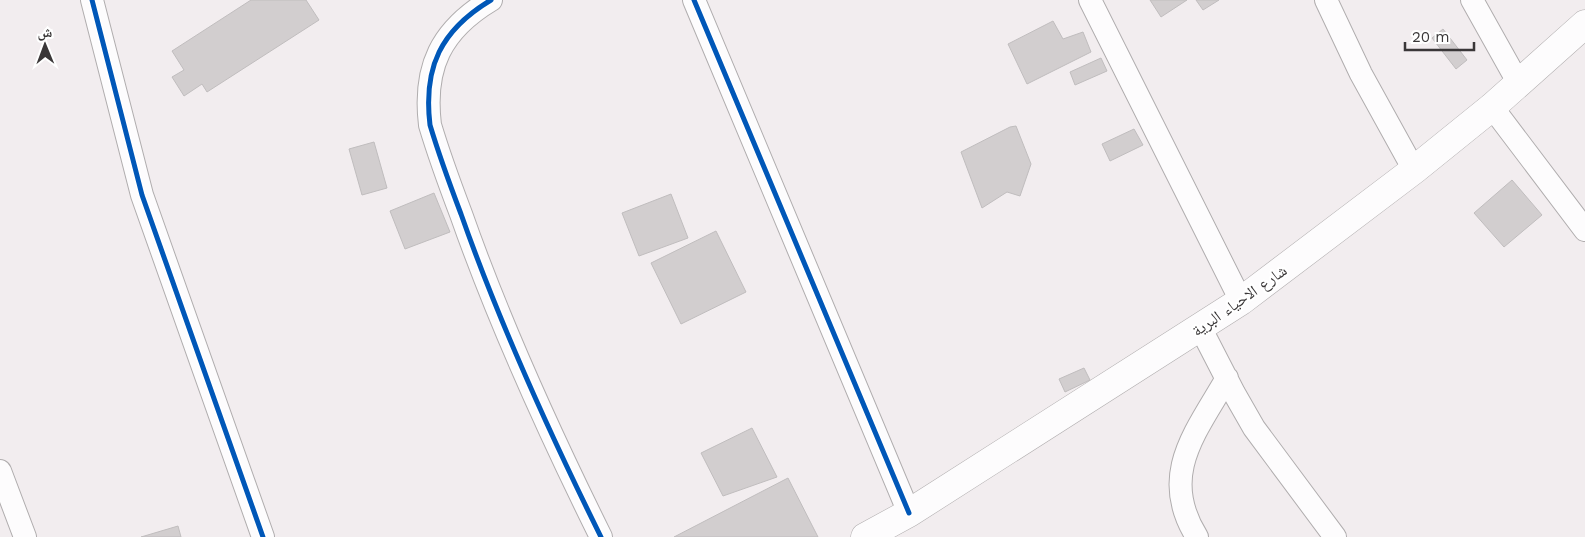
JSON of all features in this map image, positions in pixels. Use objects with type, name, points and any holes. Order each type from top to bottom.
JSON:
[{"type":"main road","name":"شارع الاحياء البرية","points":[[864,537],[909,513],[1241,301],[1414,170],[1519,84],[1585,24]]},
{"type":"street","points":[[92,0],[142,195],[263,537]]},
{"type":"street","points":[[491,0],[460,22],[446,40],[436,60],[430,81],[427,103],[430,125],[474,250],[515,352],[560,453],[601,537]]},
{"type":"street","points":[[694,0],[909,513]]},
{"type":"street","points":[[1090,0],[1241,301]]},
{"type":"street","points":[[1326,0],[1361,74],[1414,170]]},
{"type":"street","points":[[1472,0],[1519,84]]},
{"type":"street","points":[[1492,107],[1585,230]]},
{"type":"street","points":[[1200,327],[1244,410],[1265,445],[1335,537]]},
{"type":"street","points":[[1197,537],[1188,522],[1183,506],[1180,491],[1180,474],[1189,444],[1227,378]]},
{"type":"street","points":[[0,471],[25,537]]},
{"type":"building","points":[[251,0],[306,0],[319,20],[207,92],[202,84],[184,96],[172,77],[184,70],[172,51]]},
{"type":"building","points":[[1150,0],[1187,0],[1161,17]]},
{"type":"building","points":[[1196,0],[1219,0],[1203,10]]},
{"type":"building","points":[[1053,21],[1063,39],[1083,32],[1091,52],[1027,84],[1008,44]]},
{"type":"building","points":[[1443,29],[1467,60],[1456,69],[1432,38]]},
{"type":"building","points":[[1101,58],[1107,71],[1075,85],[1070,72]]},
{"type":"building","points":[[1016,126],[1031,164],[1020,196],[1007,192],[982,208],[961,152],[1010,127]]},
{"type":"building","points":[[1134,129],[1143,145],[1110,161],[1102,144]]},
{"type":"building","points":[[374,142],[387,188],[362,195],[349,149]]},
{"type":"building","points":[[1512,180],[1542,215],[1504,247],[1474,213]]},
{"type":"building","points":[[434,193],[450,232],[405,249],[390,211]]},
{"type":"building","points":[[671,194],[688,238],[639,256],[622,213]]},
{"type":"building","points":[[716,231],[746,292],[681,324],[651,263]]},
{"type":"building","points":[[1084,368],[1090,380],[1065,392],[1059,379]]},
{"type":"building","points":[[752,428],[777,477],[723,496],[701,453]]},
{"type":"building","points":[[788,478],[818,537],[674,537]]},
{"type":"building","points":[[178,526],[181,537],[141,537]]},
{"type":"cycle path","points":[[92,0],[142,195],[263,537]]},
{"type":"cycle path","points":[[491,0],[459,24],[439,52],[433,68],[430,85],[430,125],[492,297],[544,418],[601,537]]},
{"type":"cycle path","points":[[694,0],[909,513]]}]
